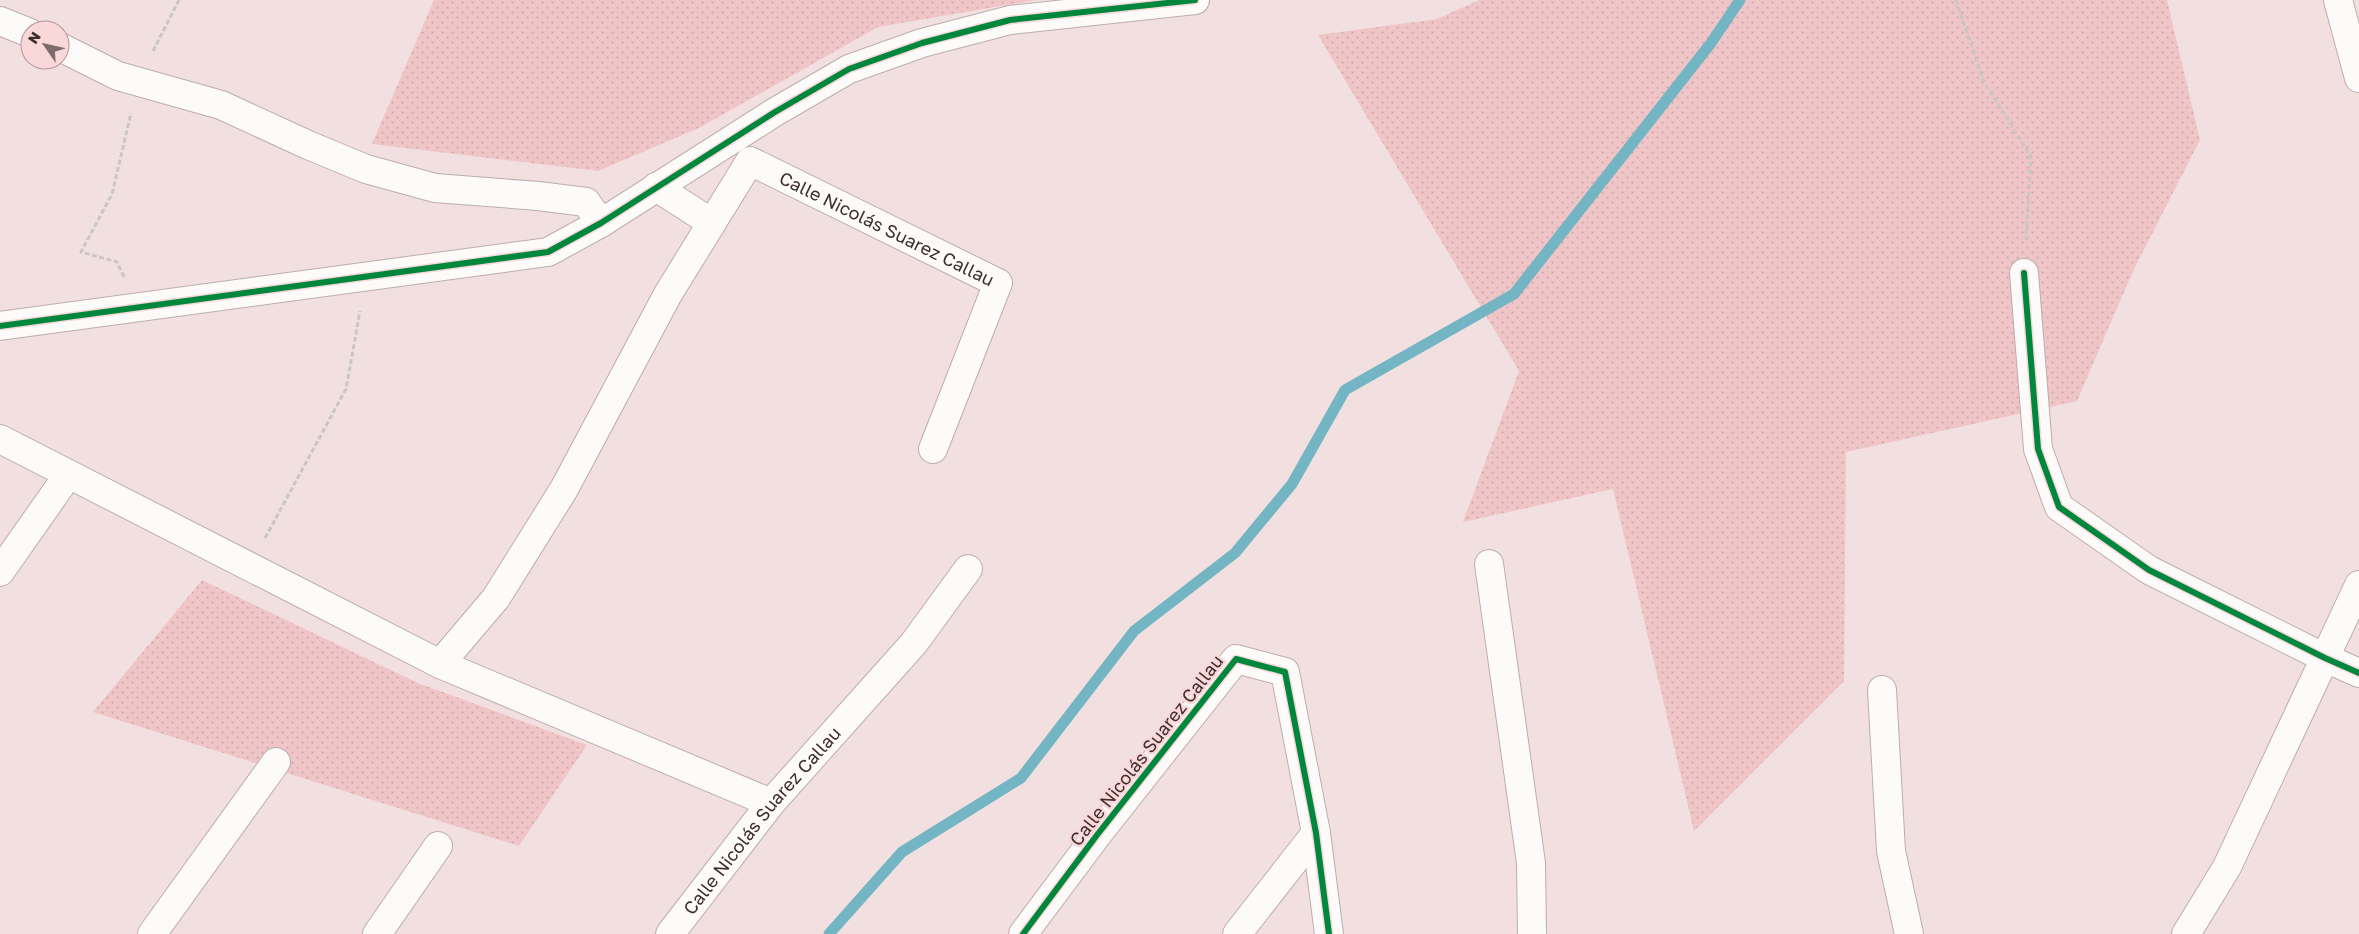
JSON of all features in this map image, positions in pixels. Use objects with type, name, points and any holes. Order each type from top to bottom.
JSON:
[{"type":"street","points":[[0,326],[548,252],[601,223],[774,112],[849,69],[922,43],[1010,20],[1194,0]]},
{"type":"street","points":[[2338,0],[2359,78]]},
{"type":"street","points":[[0,21],[20,29]]},
{"type":"street","points":[[70,52],[118,76],[221,105],[366,169],[434,188],[538,196],[586,202],[601,223]]},
{"type":"street","name":"Calle Nicolás Suarez Callau","points":[[712,223],[750,161],[998,283],[933,449]]},
{"type":"street","points":[[440,664],[496,598],[558,498],[668,294],[712,223],[656,187]]},
{"type":"street","points":[[2024,273],[2038,450],[2059,507],[2149,570],[2325,658],[2359,673]]},
{"type":"street","points":[[0,439],[440,664],[771,803]]},
{"type":"street","points":[[0,572],[68,475]]},
{"type":"street","points":[[1489,564],[1531,863],[1532,934]]},
{"type":"street","name":"Calle Nicolás Suarez Callau","points":[[670,934],[771,803],[914,643],[968,569]]},
{"type":"street","points":[[2198,934],[2227,867],[2359,585]]},
{"type":"street","name":"Calle Nicolás Suarez Callau","points":[[1024,934],[1097,836],[1236,659],[1285,672],[1316,833]]},
{"type":"street","points":[[1882,690],[1891,850],[1909,934]]},
{"type":"street","points":[[152,934],[276,762]]},
{"type":"street","points":[[1237,934],[1316,833]]},
{"type":"street","points":[[1316,833],[1329,934]]},
{"type":"street","points":[[377,934],[438,846]]},
{"type":"street","points":[[2186,934],[2227,867]]},
{"type":"path","points":[[138,308],[117,262],[81,252],[112,194],[138,82],[179,0]]},
{"type":"path","points":[[1956,0],[1983,80],[2030,157],[2024,273]]},
{"type":"path","points":[[249,567],[346,388],[367,277]]},
{"type":"shaded area","points":[[434,0],[1036,0],[878,27],[699,128],[598,171],[372,144]]},
{"type":"shaded area","points":[[1479,0],[2167,0],[2200,140],[2133,271],[2077,401],[1846,452],[1844,681],[1694,831],[1613,489],[1463,522],[1519,371],[1318,35],[1437,19]]},
{"type":"shaded area","points":[[202,580],[418,683],[587,745],[519,846],[93,712]]},
{"type":"waterway","points":[[829,934],[902,852],[1021,778],[1134,631],[1235,553],[1292,484],[1345,390],[1514,294],[1711,43],[1740,0]]},
{"type":"cycle path","points":[[0,326],[548,252],[601,223],[775,112],[849,69],[922,43],[1010,20],[1195,0]]},
{"type":"cycle path","points":[[2024,273],[2038,449],[2059,507],[2149,570],[2325,658],[2359,673]]},
{"type":"cycle path","points":[[1023,934],[1097,835],[1236,659],[1285,672],[1316,833],[1329,934]]}]
